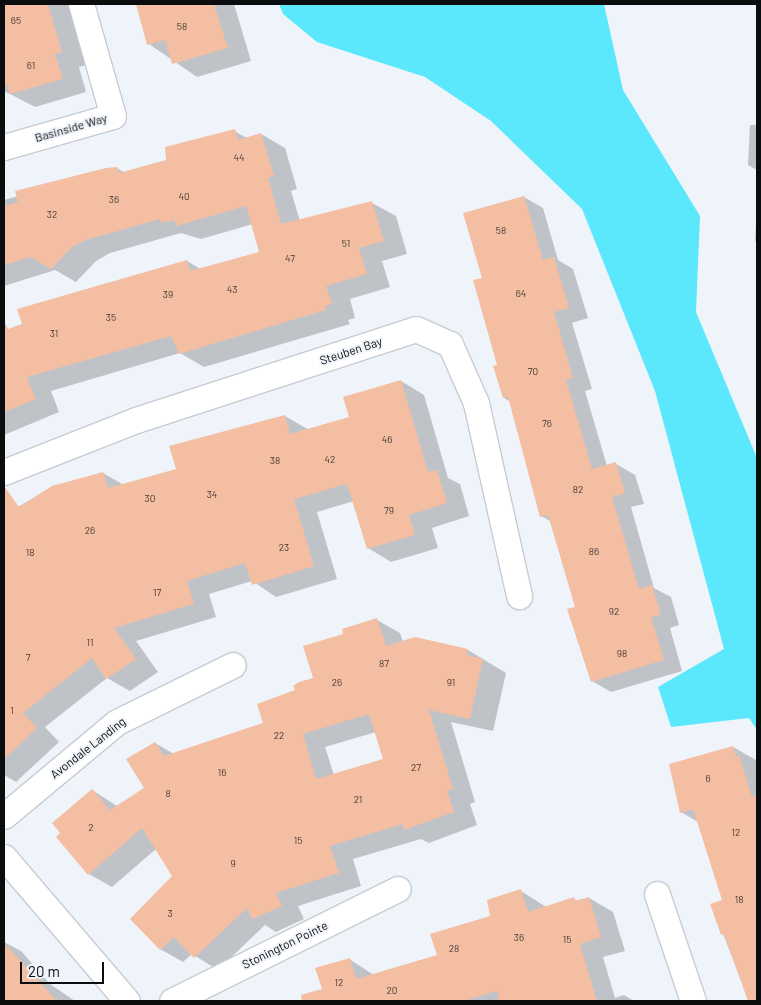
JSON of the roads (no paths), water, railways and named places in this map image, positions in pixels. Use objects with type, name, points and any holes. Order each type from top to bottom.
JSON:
[{"type":"street","name":"Basinside Way","points":[[4,147],[112,116],[81,4]]},
{"type":"street","name":"Steuben Bay","points":[[4,472],[136,420],[416,329],[450,344],[476,404],[519,596]]},
{"type":"street","name":"Avondale Landing","points":[[4,816],[117,722],[233,664]]},
{"type":"street","points":[[4,857],[127,1001]]},
{"type":"street","name":"Stonington Pointe","points":[[172,1001],[398,890]]},
{"type":"street","points":[[657,894],[693,1001]]},
{"type":"water","points":[[279,4],[604,4],[623,90],[700,216],[696,312],[757,458],[757,730],[749,718],[671,727],[658,687],[724,649],[655,391],[582,209],[491,121],[425,77],[317,42],[283,14]]}]
